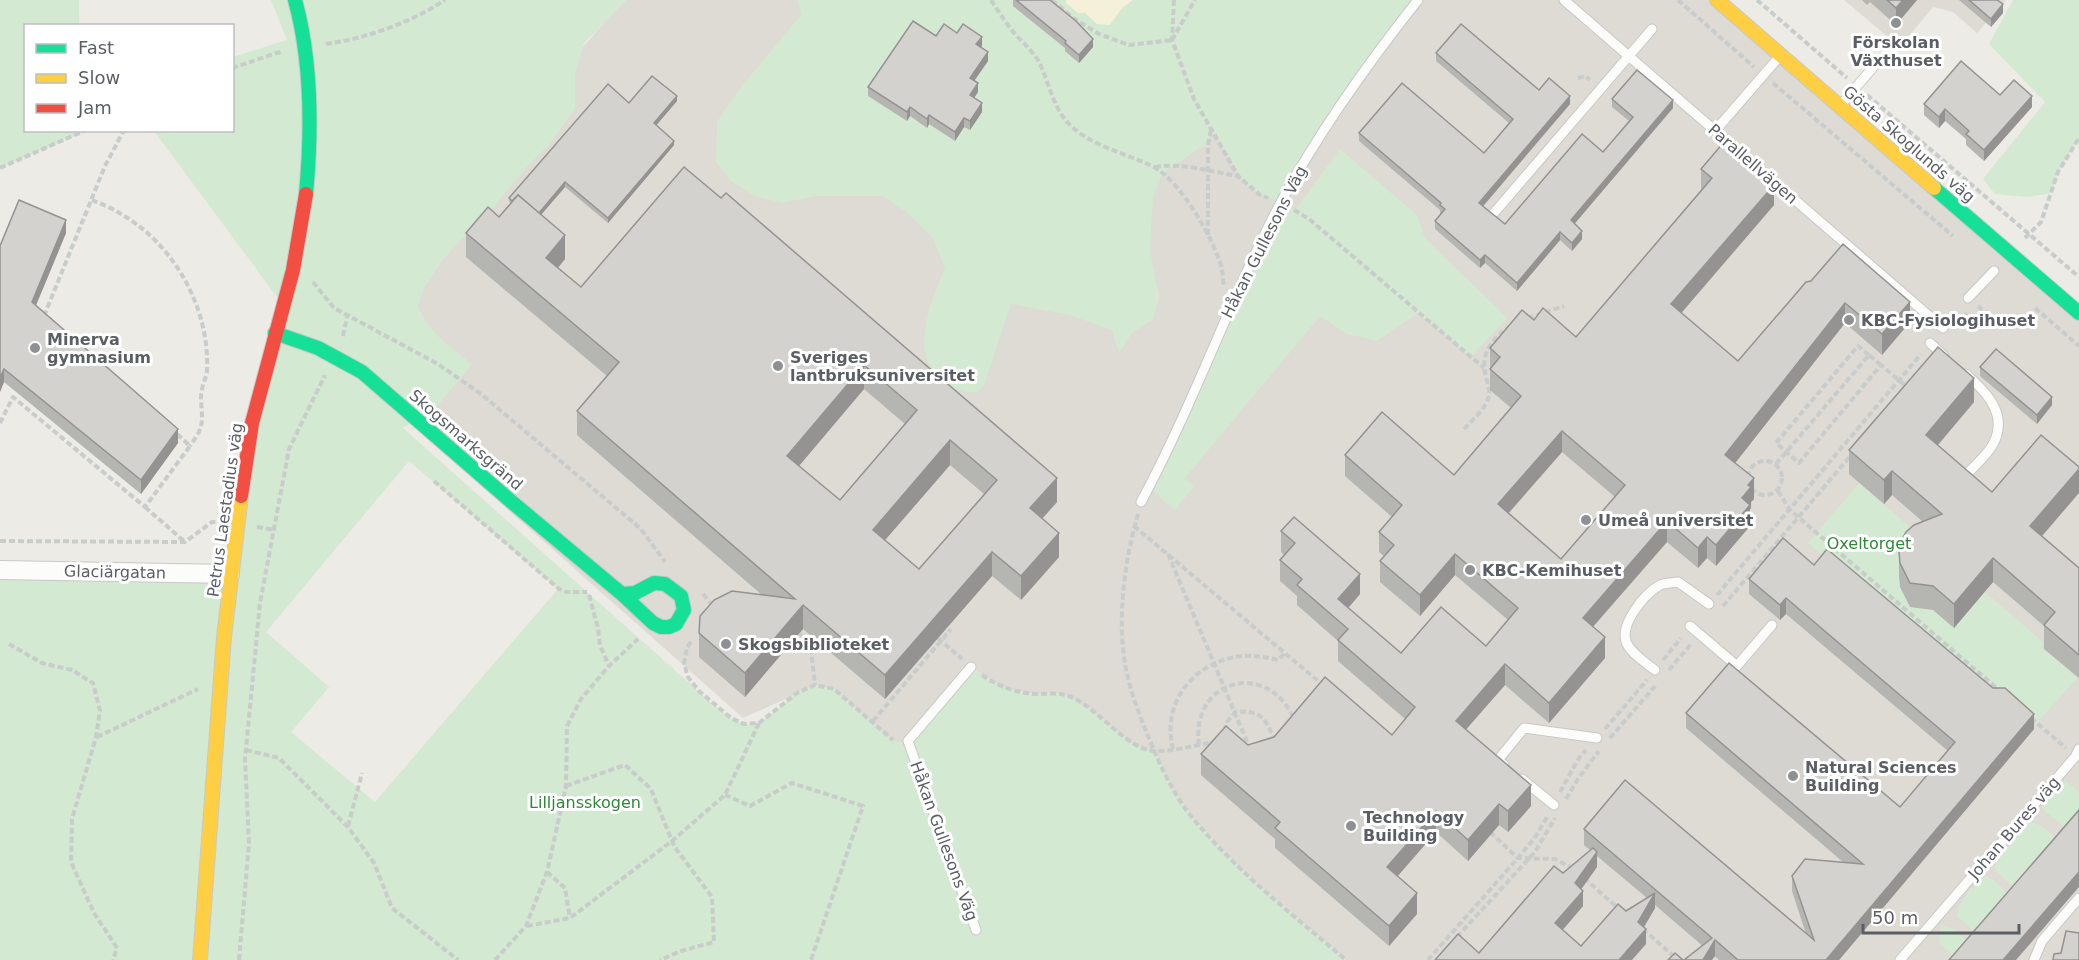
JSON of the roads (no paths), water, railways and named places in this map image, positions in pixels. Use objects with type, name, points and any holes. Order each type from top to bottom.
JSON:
[{"type":"street","name":"Gösta Skoglunds väg","points":[[1717,0],[2079,313]]},
{"type":"street","name":"Petrus Laestadius väg","points":[[200,960],[231,574],[248,443],[274,333],[293,270],[306,196],[311,137],[309,88],[300,1]]},
{"type":"street","name":"Skogsmarksgränd","points":[[274,333],[318,348],[362,372],[653,623],[661,627],[669,627],[676,624],[684,610],[681,596],[664,584],[654,583],[635,593],[622,594]]},
{"type":"street","name":"Glaciärgatan","points":[[0,570],[231,574]]},
{"type":"lane","name":"Håkan Gullesons Väg","points":[[1141,502],[1281,202],[1313,145],[1384,42],[1418,0]]},
{"type":"lane","name":"Parallellvägen","points":[[1564,0],[1943,328]]},
{"type":"lane","points":[[1494,213],[1652,29]]},
{"type":"lane","points":[[1715,131],[1780,56]]},
{"type":"lane","points":[[1840,106],[1875,65]]},
{"type":"lane","points":[[1971,301],[1994,271]]},
{"type":"lane","points":[[1930,344],[1983,389],[1993,404],[1998,421],[1997,435],[1989,449],[1969,472]]},
{"type":"lane","points":[[1655,670],[1627,644],[1624,632],[1628,620],[1649,594],[1661,584],[1678,582],[1709,604]]},
{"type":"lane","points":[[1690,626],[1737,666],[1772,625]]},
{"type":"lane","name":"Håkan Gullesons Väg","points":[[971,667],[908,741],[976,930]]},
{"type":"lane","points":[[1554,805],[1498,760],[1524,728],[1597,738]]},
{"type":"lane","name":"Johan Bures väg","points":[[1900,960],[2078,755]]},
{"type":"lane","points":[[2034,960],[2042,941],[2079,898]]},
{"type":"place","name":"Förskolan Växthuset","points":[[1896,23]]},
{"type":"place","name":"KBC-Fysiologihuset","points":[[1849,320]]},
{"type":"place","name":"Minerva gymnasium","points":[[35,348]]},
{"type":"place","name":"Sveriges lantbruksuniversitet","points":[[778,366]]},
{"type":"place","name":"Umeå universitet","points":[[1586,520]]},
{"type":"place","name":"KBC-Kemihuset","points":[[1470,570]]},
{"type":"place","name":"Skogsbiblioteket","points":[[726,644]]},
{"type":"place","name":"Natural Sciences Building","points":[[1793,776]]},
{"type":"place","name":"Technology Building","points":[[1351,826]]},
{"type":"park label","name":"Oxeltorget","points":[[1869,543]]},
{"type":"park label","name":"Lilljansskogen","points":[[585,802]]}]
